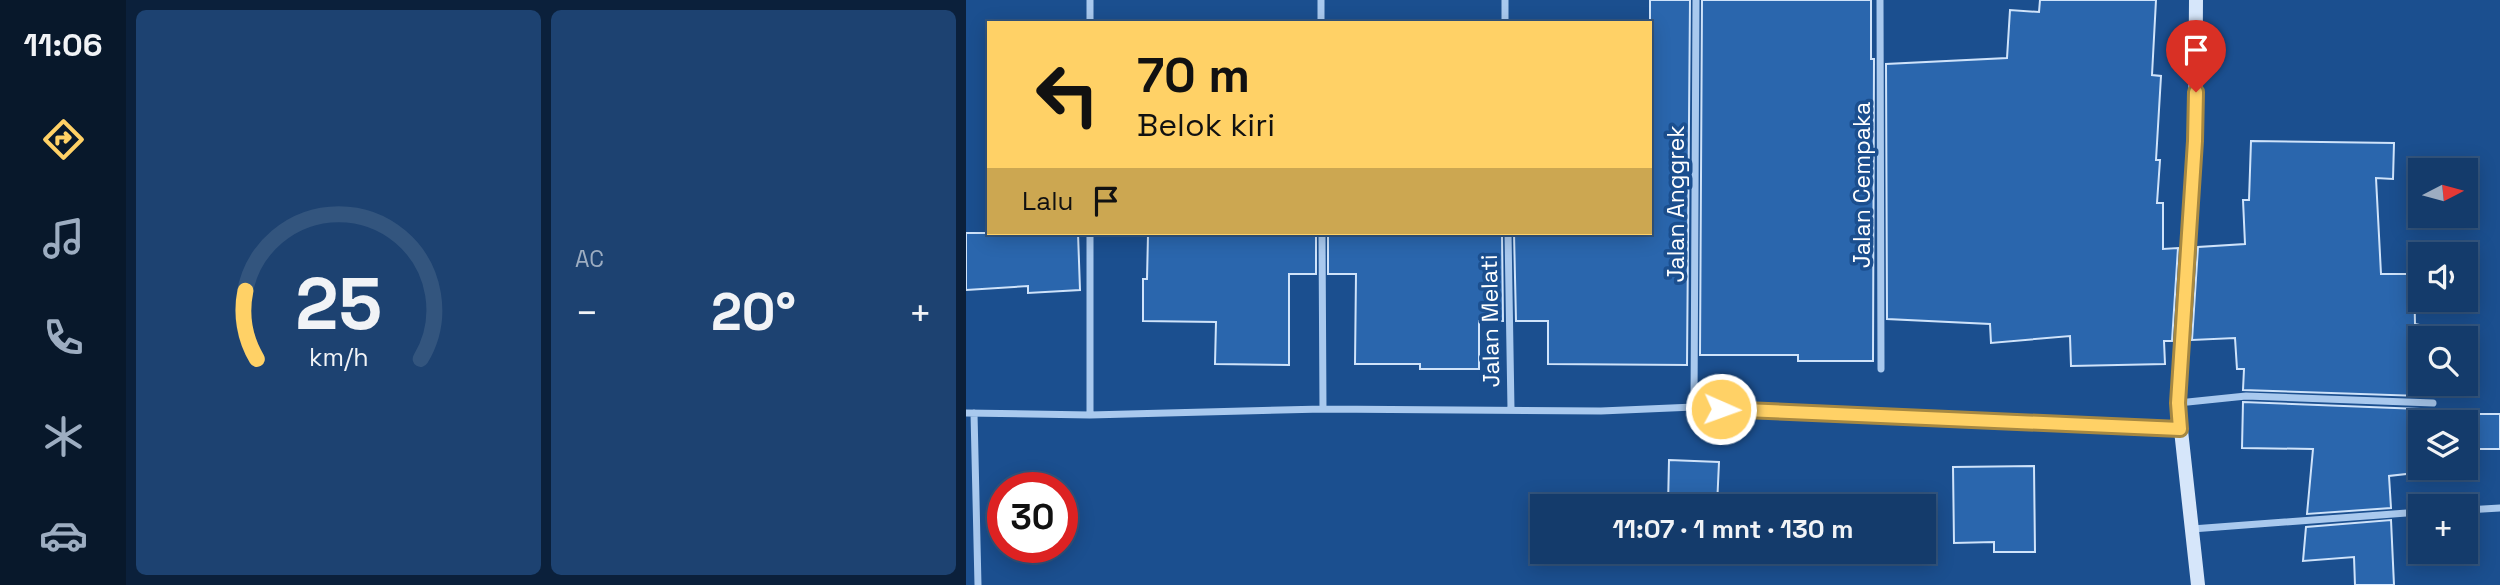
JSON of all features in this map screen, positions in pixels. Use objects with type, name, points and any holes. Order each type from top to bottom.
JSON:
[{"type":"main road","points":[[2196,0],[2195,141],[2178,403],[2198,585]]},
{"type":"street","points":[[1090,0],[1090,21]]},
{"type":"street","points":[[1321,0],[1321,21]]},
{"type":"street","points":[[1505,0],[1506,21]]},
{"type":"street","name":"Jalan Anggrek","points":[[1694,407],[1696,0]]},
{"type":"street","name":"Jalan Cempaka","points":[[1880,0],[1881,369]]},
{"type":"street","points":[[1090,235],[1090,415]]},
{"type":"street","points":[[1322,235],[1323,409]]},
{"type":"street","name":"Jalan Melati","points":[[1508,235],[1511,409]]},
{"type":"street","points":[[2178,403],[2246,396],[2433,402]]},
{"type":"street","points":[[978,585],[970,413],[1090,415],[1323,409],[1601,411],[1694,407],[2180,429]]},
{"type":"street","points":[[2478,509],[2500,508]]},
{"type":"street","points":[[2192,529],[2408,513]]},
{"type":"building","points":[[1650,0],[1690,0],[1687,365],[1548,364],[1548,321],[1516,321],[1514,235],[1652,235]]},
{"type":"building","points":[[1702,0],[1871,0],[1871,59],[1874,59],[1873,361],[1798,361],[1798,355],[1700,355]]},
{"type":"building","points":[[2040,0],[2156,0],[2152,75],[2161,76],[2156,160],[2160,160],[2157,203],[2163,203],[2163,249],[2178,248],[2172,341],[2164,341],[2165,364],[2071,366],[2070,336],[1991,343],[1990,324],[1887,319],[1886,64],[2007,58],[2010,10],[2039,12]]},
{"type":"building","points":[[2251,141],[2394,143],[2393,179],[2376,178],[2381,274],[2408,274],[2408,312],[2415,312],[2415,324],[2420,325],[2408,326],[2408,396],[2243,390],[2244,369],[2237,369],[2235,338],[2192,340],[2198,247],[2245,244],[2243,200],[2249,200]]},
{"type":"building","points":[[966,233],[1078,235],[1080,290],[1028,293],[1028,286],[966,290]]},
{"type":"building","points":[[1148,235],[1316,235],[1316,274],[1289,274],[1289,365],[1215,364],[1216,322],[1143,321],[1143,279],[1147,279]]},
{"type":"building","points":[[1328,235],[1502,235],[1503,321],[1479,321],[1479,369],[1420,369],[1420,364],[1355,364],[1356,274],[1328,274]]},
{"type":"building","points":[[2243,402],[2420,409],[2408,410],[2408,474],[2389,476],[2391,508],[2307,514],[2313,449],[2242,448]]},
{"type":"building","points":[[2478,414],[2500,414],[2500,449],[2478,449]]},
{"type":"building","points":[[1669,460],[1719,462],[1718,494],[1668,494]]},
{"type":"building","points":[[2034,466],[2035,552],[1994,552],[1994,542],[1954,543],[1953,467]]},
{"type":"building","points":[[2391,520],[2394,585],[2355,585],[2354,557],[2303,561],[2306,527]]},
{"type":"route","points":[[1721,409],[2180,429],[2178,403],[2196,92]]}]
